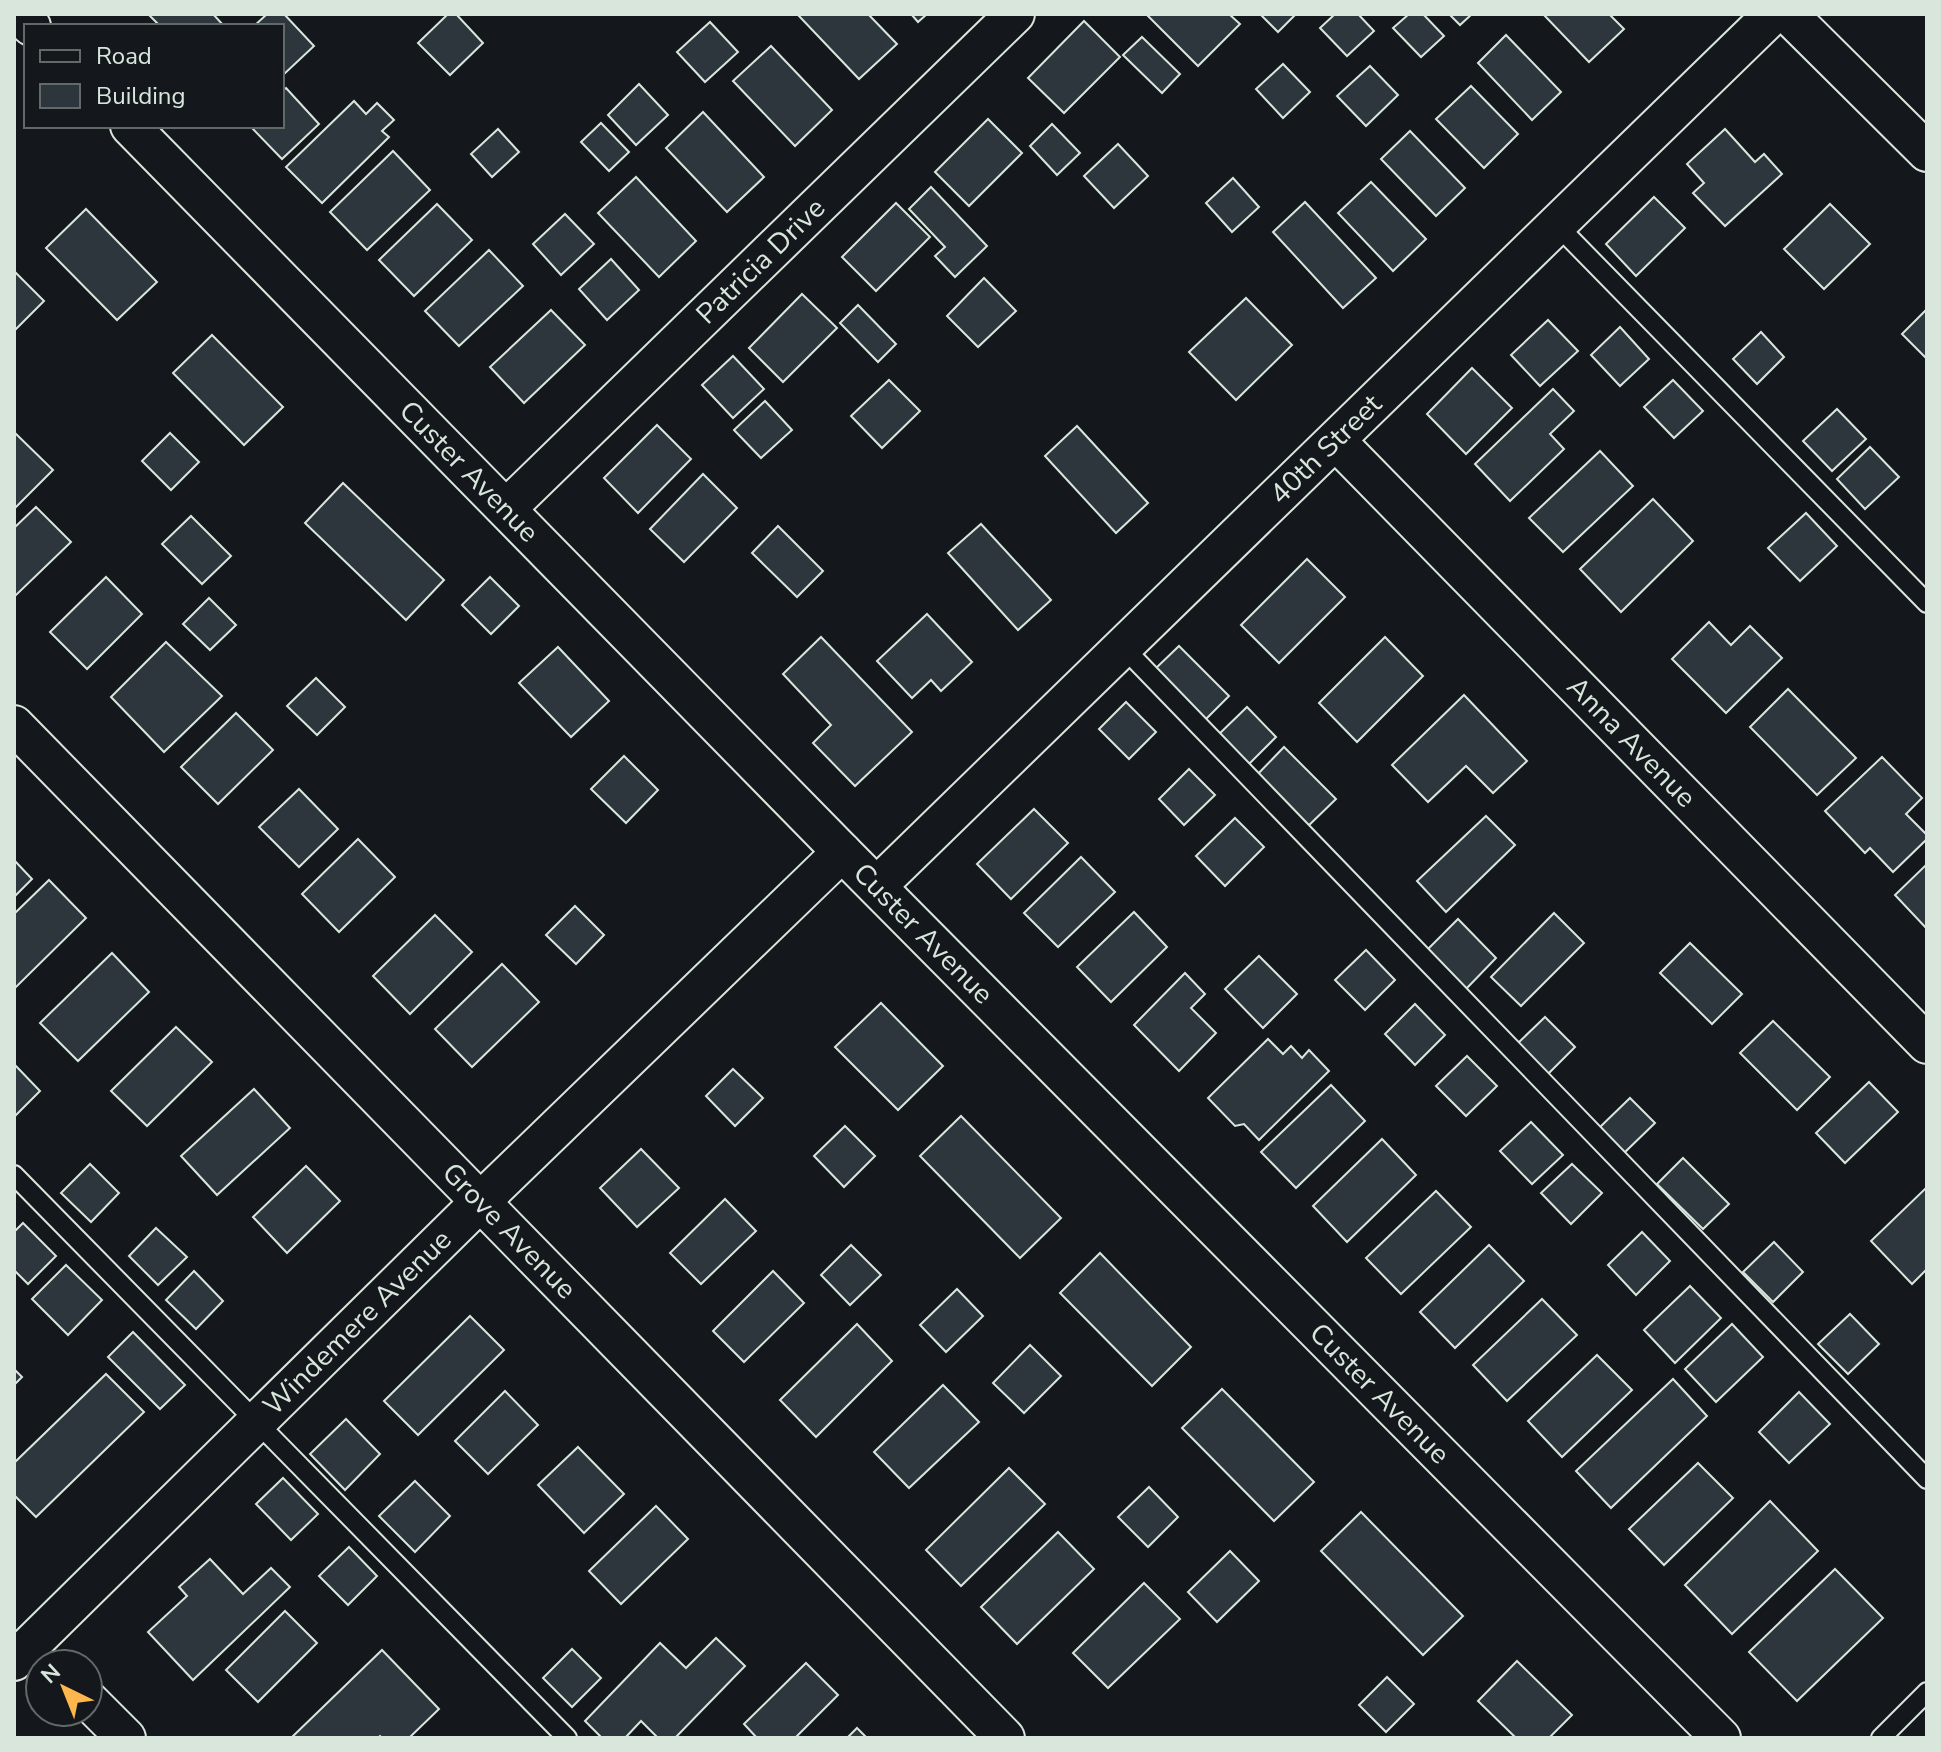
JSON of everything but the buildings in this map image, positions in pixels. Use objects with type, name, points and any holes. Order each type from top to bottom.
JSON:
[{"type":"street","name":"Patricia Drive","points":[[507,508],[1015,14]]},
{"type":"street","name":"40th Street","points":[[877,886],[1773,14]]},
{"type":"street","points":[[1788,14],[1927,152]]},
{"type":"street","name":"Custer Avenue","points":[[132,128],[1706,1733]]},
{"type":"street","name":"Anna Avenue","points":[[1336,441],[1927,1044]]},
{"type":"street","name":"Grove Avenue","points":[[14,725],[1005,1738]]},
{"type":"street","name":"Windemere Avenue","points":[[28,1648],[481,1201],[842,852]]},
{"type":"street","points":[[104,1716],[126,1738]]},
{"type":"lane","points":[[1557,225],[1927,603]]},
{"type":"lane","points":[[1123,647],[1927,1479]]},
{"type":"lane","points":[[14,1175],[567,1738]]},
{"type":"lane","points":[[1881,1738],[1927,1692]]}]
